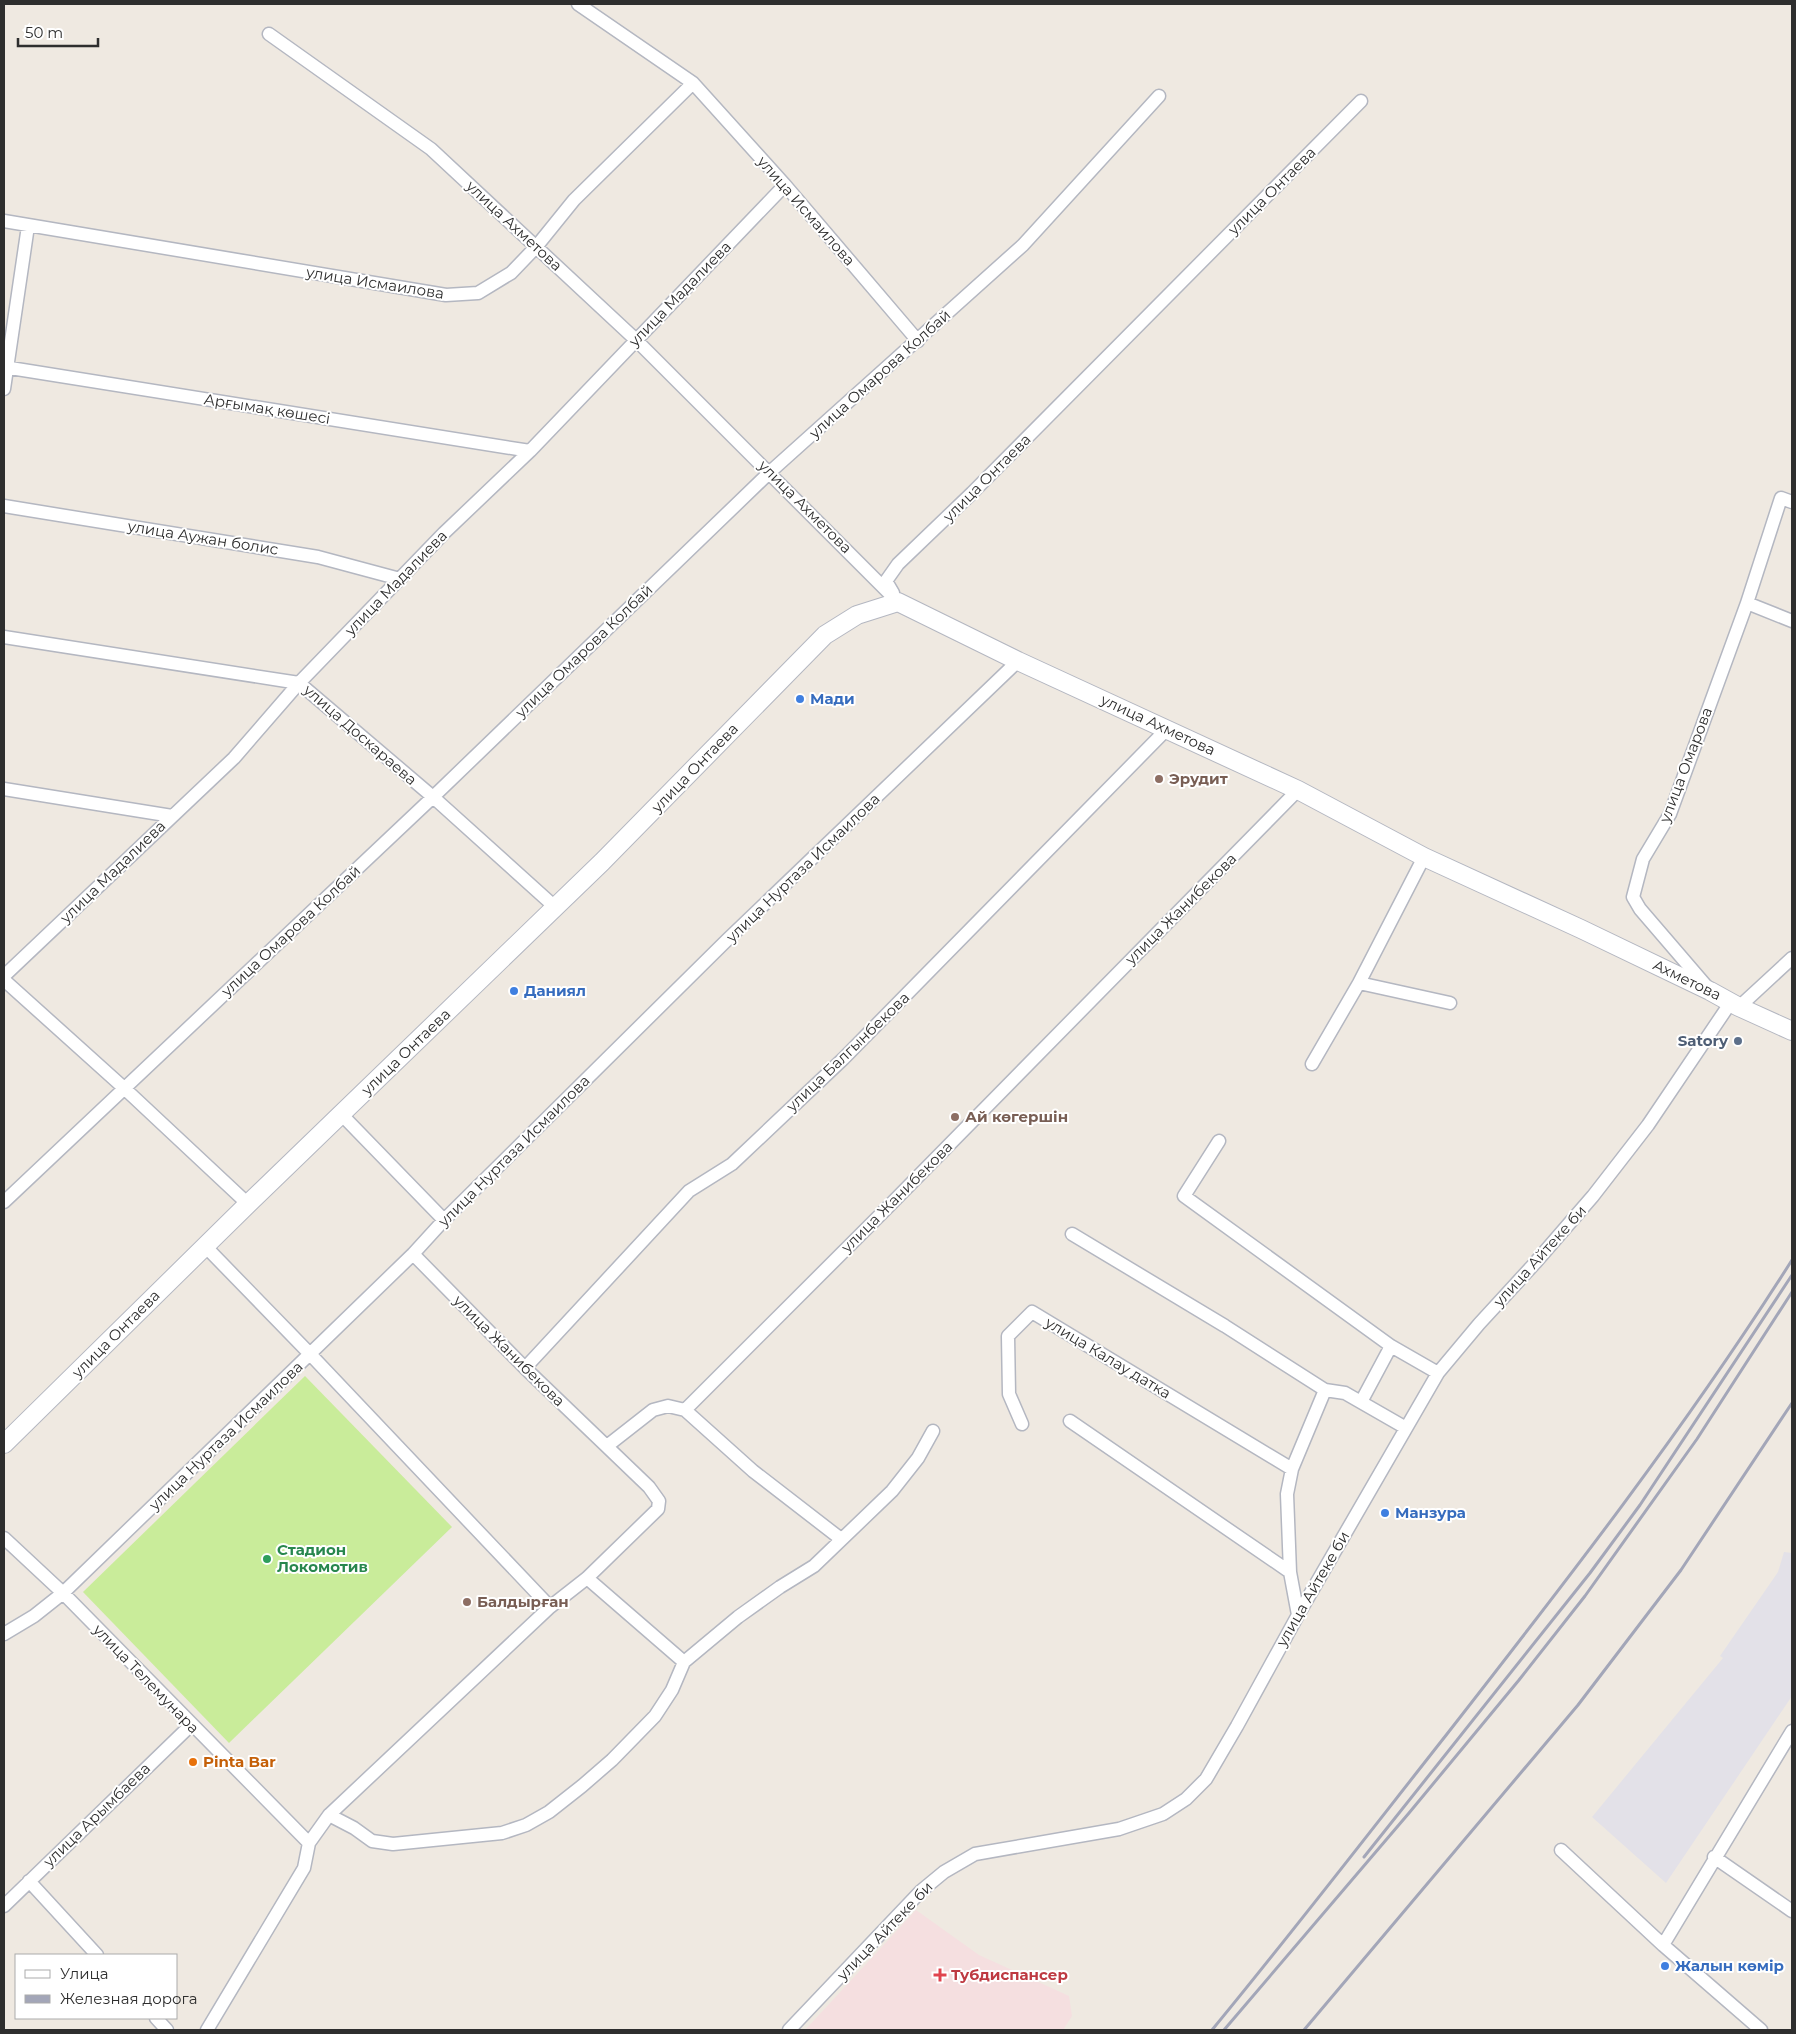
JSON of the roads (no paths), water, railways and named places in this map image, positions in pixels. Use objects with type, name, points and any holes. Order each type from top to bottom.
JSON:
[{"type":"main road","name":"улица Ахметова","points":[[898,602],[1018,661],[1298,790],[1424,857],[1581,929]]},
{"type":"main road","name":"улица Онтаева","points":[[4,1444],[248,1204],[602,862],[825,635],[857,614],[898,602]]},
{"type":"main road","name":"Ахметова","points":[[1581,929],[1792,1031]]},
{"type":"street","name":"улица Исмаилова","points":[[578,4],[693,83],[785,185],[918,341]]},
{"type":"street","name":"улица Ахметова","points":[[269,34],[431,149],[635,339],[898,602]]},
{"type":"street","name":"улица Исмаилова","points":[[4,221],[446,295],[478,293],[511,273],[536,247],[574,200],[693,83]]},
{"type":"street","name":"улица Омарова Колбай","points":[[4,1202],[433,798],[770,472],[1023,245],[1160,96]]},
{"type":"street","name":"улица Онтаева","points":[[898,602],[886,581],[898,564],[972,494],[1361,100]]},
{"type":"street","name":"улица Мадалиева","points":[[4,976],[234,758],[300,683],[444,533],[530,451],[635,339],[785,185]]},
{"type":"street","points":[[4,389],[28,226]]},
{"type":"street","name":"Арғымақ көшесі","points":[[6,367],[530,451]]},
{"type":"street","name":"улица Омарова","points":[[1710,991],[1640,909],[1633,898],[1643,859],[1670,814],[1746,603],[1781,498],[1792,502]]},
{"type":"street","name":"улица Аужан болис","points":[[4,506],[318,557],[400,579]]},
{"type":"street","points":[[1746,603],[1792,621]]},
{"type":"street","name":"улица Доскараева","points":[[4,636],[300,683],[555,907]]},
{"type":"street","name":"улица Нуртаза Исмаилова","points":[[4,1634],[34,1616],[63,1593],[413,1254],[444,1220],[727,940],[1018,661]]},
{"type":"street","name":"улица Балгынбекова","points":[[525,1368],[689,1191],[732,1164],[843,1059],[1167,729]]},
{"type":"street","points":[[4,789],[172,816]]},
{"type":"street","name":"улица Жанибекова","points":[[685,1410],[893,1202],[1298,790]]},
{"type":"street","points":[[1312,1064],[1359,983],[1424,857]]},
{"type":"street","name":"улица Айтеке би","points":[[789,2030],[921,1891],[944,1872],[975,1854],[1120,1829],[1163,1814],[1186,1799],[1206,1779],[1438,1373],[1593,1196],[1648,1125],[1735,1005],[1792,958]]},
{"type":"street","points":[[4,980],[124,1088],[248,1204]]},
{"type":"street","points":[[1359,983],[1450,1003]]},
{"type":"street","points":[[342,1115],[444,1220]]},
{"type":"street","points":[[1220,1141],[1184,1196],[1392,1346],[1438,1373]]},
{"type":"street","points":[[1072,1234],[1225,1326],[1325,1390],[1345,1393],[1406,1428]]},
{"type":"street","points":[[205,1246],[550,1607]]},
{"type":"street","name":"улица Жанибекова","points":[[413,1254],[525,1368],[649,1487],[659,1501],[658,1509],[587,1578]]},
{"type":"street","name":"улица Калау датка","points":[[1022,1424],[1009,1394],[1008,1336],[1032,1312],[1292,1469]]},
{"type":"street","points":[[1361,1402],[1392,1346]]},
{"type":"street","points":[[1298,1615],[1290,1572],[1287,1494],[1292,1469],[1325,1390]]},
{"type":"street","points":[[607,1446],[653,1410],[668,1406],[685,1410],[753,1471],[841,1539]]},
{"type":"street","points":[[1070,1421],[1290,1572]]},
{"type":"street","points":[[329,1815],[354,1828],[372,1841],[392,1844],[502,1833],[526,1825],[549,1812],[582,1786],[655,1716],[672,1690],[684,1662],[738,1617],[780,1587],[814,1566],[892,1491],[918,1458],[933,1431]]},
{"type":"street","name":"улица Телемунара","points":[[4,1538],[63,1593],[309,1843]]},
{"type":"street","points":[[207,2030],[304,1868],[309,1843],[329,1815],[550,1607],[587,1578],[684,1662]]},
{"type":"street","name":"улица Арымбаева","points":[[4,1906],[191,1725]]},
{"type":"street","points":[[1663,1944],[1792,1732]]},
{"type":"street","points":[[1561,1850],[1663,1944],[1762,2030]]},
{"type":"street","points":[[1714,1858],[1792,1911]]},
{"type":"street","points":[[28,1882],[96,1954]]},
{"type":"street","points":[[157,2019],[167,2030]]},
{"type":"railway","points":[[1212,2030],[1272,1957],[1582,1560],[1669,1442],[1752,1322],[1792,1260]]},
{"type":"railway","points":[[1364,1857],[1590,1573],[1640,1505],[1792,1275]]},
{"type":"railway","points":[[1224,2030],[1409,1813],[1519,1680],[1585,1596],[1697,1439],[1792,1292]]},
{"type":"railway","points":[[1304,2030],[1578,1705],[1681,1570],[1792,1403]]},
{"type":"place","name":"Мади","points":[[800,699]]},
{"type":"place","name":"Эрудит","points":[[1159,779]]},
{"type":"place","name":"Даниял","points":[[514,991]]},
{"type":"place","name":"Satory","points":[[1738,1041]]},
{"type":"place","name":"Ай көгершін","points":[[955,1117]]},
{"type":"place","name":"Манзура","points":[[1385,1513]]},
{"type":"place","name":"Стадион Локомотив","points":[[267,1559]]},
{"type":"place","name":"Балдырған","points":[[467,1602]]},
{"type":"place","name":"Pinta Bar","points":[[193,1762]]},
{"type":"place","name":"Жалын көмір","points":[[1665,1966]]},
{"type":"place","name":"Тубдиспансер","points":[[940,1975]]}]
